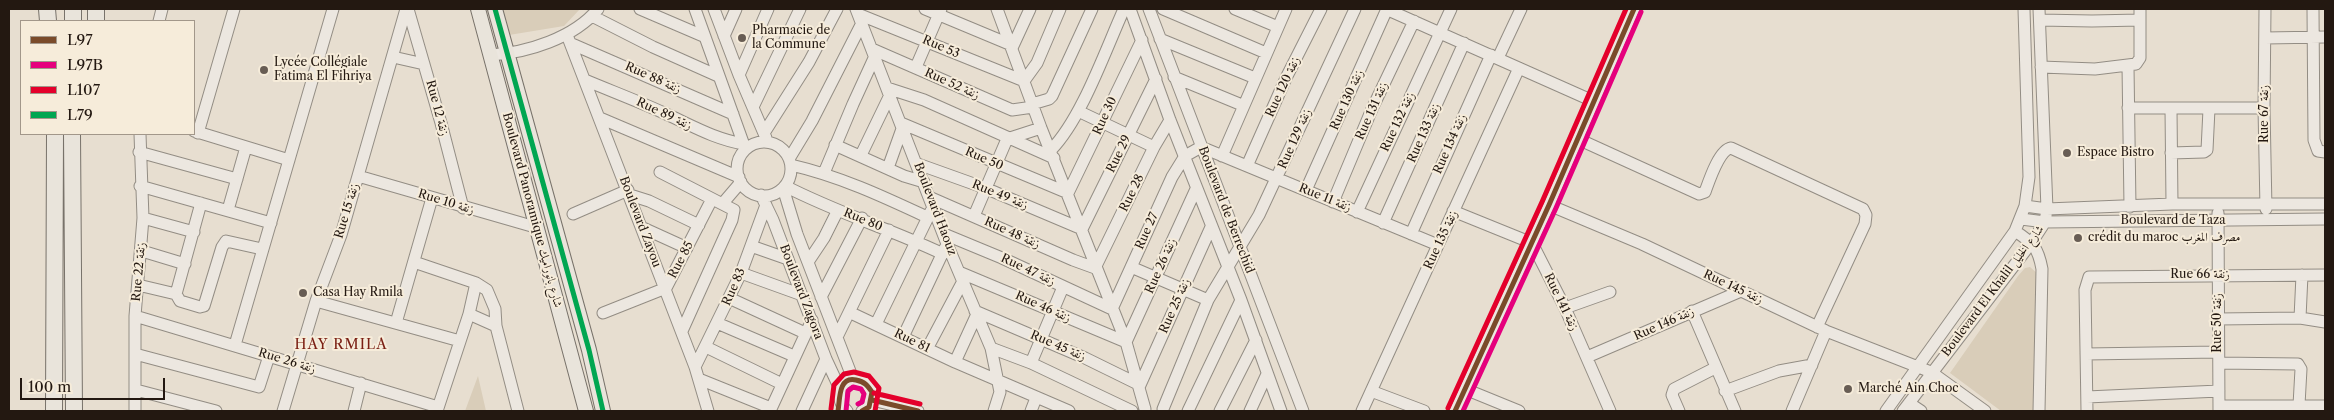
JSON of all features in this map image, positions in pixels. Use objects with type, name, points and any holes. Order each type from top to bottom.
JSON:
[{"type":"highway","points":[[72,135],[74,411]]},
{"type":"highway","points":[[71,151],[79,135]]},
{"type":"highway","points":[[54,411],[55,137]]},
{"type":"main road","name":"Boulevard Panoramique شارع بانوراميك","points":[[478,9],[535,227],[586,411]]},
{"type":"main road","name":"Boulevard Panoramique شارع بانوراميك","points":[[495,9],[589,350],[603,411]]},
{"type":"street","points":[[234,9],[196,132],[289,160]]},
{"type":"street","points":[[235,345],[333,9]]},
{"type":"street","name":"Rue 15 زنقة","points":[[283,411],[316,301],[341,235],[407,9]]},
{"type":"street","name":"Rue 12 زنقة","points":[[407,9],[463,208]]},
{"type":"street","points":[[640,9],[703,36]]},
{"type":"street","points":[[695,9],[703,36],[745,146],[739,159],[740,180],[723,203]]},
{"type":"street","points":[[600,118],[740,180],[747,190],[764,200],[784,187],[791,172],[790,162],[780,147],[766,137],[739,75],[714,9]]},
{"type":"street","points":[[724,36],[736,9]]},
{"type":"street","points":[[739,75],[768,9]]},
{"type":"street","points":[[753,107],[800,9]]},
{"type":"street","points":[[745,146],[756,143],[766,137],[809,62],[836,9]]},
{"type":"street","points":[[925,9],[940,12],[1011,46]]},
{"type":"street","points":[[996,9],[1032,106],[1053,154],[1126,342],[1140,385],[1143,410],[1154,407],[1164,410]]},
{"type":"street","points":[[1011,46],[1030,9]]},
{"type":"street","points":[[1024,82],[1036,63],[1060,9]]},
{"type":"street","points":[[1032,106],[1049,99],[1092,9]]},
{"type":"street","points":[[1053,154],[1078,111],[1124,9]]},
{"type":"street","name":"Boulevard de Berrechid","points":[[1130,9],[1170,120],[1241,300],[1281,411]]},
{"type":"street","name":"Boulevard de Berrechid","points":[[1149,9],[1303,411]]},
{"type":"street","points":[[1163,9],[1266,53]]},
{"type":"street","points":[[1235,9],[1278,27]]},
{"type":"street","points":[[1222,156],[1242,105],[1286,9]]},
{"type":"street","name":"Rue 120 زنقة","points":[[1247,166],[1286,78],[1321,9]]},
{"type":"street","name":"Rue 129 زنقة","points":[[1164,410],[1208,300],[1259,215],[1355,9]]},
{"type":"street","points":[[1387,9],[1593,101]]},
{"type":"street","name":"Rue 130 زنقة","points":[[1306,190],[1387,9]]},
{"type":"street","name":"Rue 132 زنقة","points":[[1357,212],[1451,9]]},
{"type":"street","name":"Rue 134 زنقة","points":[[1411,234],[1494,57],[1521,9]]},
{"type":"street","points":[[1455,411],[1549,205],[1634,9]]},
{"type":"street","name":"Boulevard El Khalil شارع الخليل","points":[[1886,411],[2021,219],[2029,177],[2024,9]]},
{"type":"street","name":"Rue 67 زنقة","points":[[2265,220],[2264,108],[2266,9]]},
{"type":"street","points":[[2313,9],[2313,37],[2319,81],[2315,148],[2318,151],[2325,152]]},
{"type":"street","points":[[490,55],[506,54],[569,40],[595,12],[653,47],[718,76]]},
{"type":"street","points":[[916,67],[940,12]]},
{"type":"street","points":[[2040,14],[2092,21],[2140,14],[2140,58],[2136,64],[2095,69],[2041,67]]},
{"type":"street","name":"Boulevard El Khalil شارع الخليل","points":[[1906,407],[2032,242],[2044,222],[2047,209],[2040,14]]},
{"type":"street","points":[[790,162],[812,121],[859,15]]},
{"type":"street","name":"Rue 53","points":[[859,15],[928,41],[1024,82]]},
{"type":"street","name":"Boulevard Haouz","points":[[859,15],[918,164],[944,244],[961,276],[991,348],[1000,392],[994,411]]},
{"type":"street","name":"Rue 131 زنقة","points":[[1333,202],[1372,109],[1414,21]]},
{"type":"street","points":[[2266,38],[2325,37]]},
{"type":"street","points":[[1160,39],[1254,78]]},
{"type":"street","name":"Boulevard Zayou","points":[[569,40],[666,288],[695,367],[708,411]]},
{"type":"street","name":"Rue 88 زنقة","points":[[569,40],[733,114]]},
{"type":"street","name":"Rue 30","points":[[1068,193],[1142,40]]},
{"type":"street","name":"Rue 133 زنقة","points":[[1383,223],[1464,44]]},
{"type":"street","points":[[824,172],[874,53]]},
{"type":"street","name":"Rue 52 زنقة","points":[[874,53],[916,67],[1012,110],[1032,106]]},
{"type":"street","points":[[394,57],[424,64]]},
{"type":"street","points":[[2128,66],[2130,207]]},
{"type":"street","name":"Rue 135 زنقة","points":[[1362,411],[1519,68]]},
{"type":"street","points":[[1174,76],[1242,105]]},
{"type":"street","name":"Rue 29","points":[[1082,229],[1156,79]]},
{"type":"street","name":"Rue 89 زنقة","points":[[585,80],[704,133],[745,146]]},
{"type":"street","points":[[861,156],[889,92],[924,100],[1007,139],[1053,154]]},
{"type":"street","points":[[2025,93],[2042,92]]},
{"type":"street","points":[[2128,108],[2171,110],[2264,108]]},
{"type":"street","points":[[2172,153],[2204,152],[2207,150],[2209,109]]},
{"type":"street","points":[[2171,110],[2172,204]]},
{"type":"street","points":[[1078,111],[1129,133],[1154,147]]},
{"type":"street","name":"Rue 28","points":[[1096,268],[1154,147],[1170,120]]},
{"type":"street","points":[[888,168],[902,124]]},
{"type":"street","name":"Rue 50","points":[[902,124],[1068,193]]},
{"type":"street","points":[[974,216],[1007,139],[1041,128]]},
{"type":"street","name":"Rue 22 زنقة","points":[[136,411],[135,316],[142,251],[143,218],[140,186],[140,135]]},
{"type":"street","points":[[1578,139],[1699,194],[1704,192],[1721,156],[1726,149],[1731,148],[1863,209],[1866,215],[1865,224],[1822,329],[1812,365],[1792,411]]},
{"type":"street","points":[[835,145],[924,182]]},
{"type":"street","points":[[228,210],[246,147]]},
{"type":"street","points":[[1185,156],[1201,147]]},
{"type":"street","name":"Rue 11 زنقة","points":[[1201,147],[1438,245]]},
{"type":"street","points":[[139,152],[237,179]]},
{"type":"street","name":"Rue 27","points":[[1112,309],[1162,196],[1185,156]]},
{"type":"street","points":[[790,162],[824,172],[879,194],[927,217]]},
{"type":"street","name":"Rue 49 زنقة","points":[[918,164],[985,188],[1082,229]]},
{"type":"street","points":[[660,172],[734,209],[732,220],[682,331]]},
{"type":"street","name":"Rue 10 زنقة","points":[[358,176],[463,208],[535,227]]},
{"type":"street","points":[[140,186],[271,222]]},
{"type":"street","name":"Rue 80","points":[[784,187],[915,241],[944,244]]},
{"type":"street","name":"Boulevard Zagora","points":[[784,187],[808,262],[853,378]]},
{"type":"street","name":"Rue 26 زنقة","points":[[1126,342],[1196,189]]},
{"type":"street","points":[[573,214],[629,192],[699,224]]},
{"type":"street","points":[[396,323],[432,198]]},
{"type":"street","name":"Rue 85","points":[[603,313],[666,288],[712,199]]},
{"type":"street","name":"Boulevard Zagora","points":[[764,200],[840,389]]},
{"type":"street","name":"Rue 83","points":[[695,367],[741,273],[752,246],[764,200]]},
{"type":"street","points":[[876,324],[927,217],[931,202]]},
{"type":"street","name":"Rue 48 زنقة","points":[[931,202],[974,216],[1073,260],[1096,268]]},
{"type":"street","points":[[176,294],[201,203]]},
{"type":"street","name":"Boulevard de Taza","points":[[2025,206],[2047,209],[2172,204],[2325,204]]},
{"type":"street","name":"Rue 50 زنقة","points":[[2218,204],[2219,408]]},
{"type":"street","name":"Rue 145 زنقة","points":[[1549,205],[1642,244],[1822,329],[1931,372],[1985,411]]},
{"type":"street","points":[[808,262],[838,210]]},
{"type":"street","points":[[1454,211],[1532,243]]},
{"type":"street","points":[[143,218],[194,232]]},
{"type":"street","points":[[821,297],[862,218]]},
{"type":"street","name":"Boulevard de Taza","points":[[2021,219],[2044,222],[2325,219]]},
{"type":"street","name":"Rue 25 زنقة","points":[[1140,385],[1211,227]]},
{"type":"street","points":[[643,228],[687,248]]},
{"type":"street","points":[[838,337],[888,230]]},
{"type":"street","points":[[2014,231],[2032,242],[2040,258],[2042,269],[2039,411]]},
{"type":"street","points":[[138,284],[176,294],[180,301],[200,307],[204,306],[222,247],[226,241],[262,249]]},
{"type":"street","name":"Rue 141 زنقة","points":[[1532,243],[1565,308],[1587,357],[1607,410]]},
{"type":"street","points":[[903,337],[944,244]]},
{"type":"street","name":"Rue 47 زنقة","points":[[944,244],[1064,286],[1112,309]]},
{"type":"street","points":[[752,246],[788,259]]},
{"type":"street","points":[[142,251],[185,264]]},
{"type":"street","points":[[414,262],[483,286],[491,296],[496,326],[518,411]]},
{"type":"street","points":[[1131,267],[1208,300]]},
{"type":"street","points":[[741,273],[802,295]]},
{"type":"street","name":"Rue 66 زنقة","points":[[2086,354],[2086,280],[2094,275],[2325,275]]},
{"type":"street","points":[[2300,318],[2302,275]]},
{"type":"street","points":[[928,349],[961,276]]},
{"type":"street","name":"Rue 46 زنقة","points":[[961,276],[1053,311],[1126,342]]},
{"type":"street","points":[[437,409],[469,314],[476,283]]},
{"type":"street","points":[[1031,363],[1064,286]]},
{"type":"street","name":"Rue 146 زنقة","points":[[1587,357],[1741,291]]},
{"type":"street","points":[[1565,308],[1610,292]]},
{"type":"street","points":[[729,298],[805,333]]},
{"type":"street","points":[[1192,410],[1241,300]]},
{"type":"street","points":[[316,301],[460,341]]},
{"type":"street","points":[[1692,311],[1734,411]]},
{"type":"street","points":[[955,362],[976,312]]},
{"type":"street","name":"Rue 45 زنقة","points":[[976,312],[1085,358],[1140,385]]},
{"type":"street","name":"Rue 81","points":[[850,313],[955,362],[1069,411]]},
{"type":"street","points":[[469,314],[496,326]]},
{"type":"street","name":"Rue 26 زنقة","points":[[135,316],[235,345],[437,409]]},
{"type":"street","points":[[2218,319],[2300,318],[2325,322]]},
{"type":"street","points":[[699,379],[770,410],[812,320]]},
{"type":"street","points":[[717,323],[794,356]]},
{"type":"street","points":[[1220,411],[1256,340]]},
{"type":"street","points":[[706,347],[782,384]]},
{"type":"street","points":[[991,348],[1031,363],[1132,411]]},
{"type":"street","points":[[135,354],[259,388],[269,356]]},
{"type":"street","points":[[2087,411],[2086,354],[2218,357],[2298,364],[2301,369],[2299,405]]},
{"type":"street","points":[[802,411],[826,358]]},
{"type":"street","points":[[1725,391],[1779,371],[1812,365]]},
{"type":"street","points":[[1679,411],[1672,395],[1674,388],[1715,368]]},
{"type":"street","points":[[1250,411],[1267,374]]},
{"type":"street","points":[[842,409],[840,389],[844,383],[853,378],[863,381],[870,386],[872,400],[869,407],[862,411]]},
{"type":"street","points":[[354,411],[361,384]]},
{"type":"street","points":[[136,390],[213,411]]},
{"type":"street","points":[[1465,390],[1518,411]]},
{"type":"street","points":[[1371,391],[1401,407],[1424,411]]},
{"type":"street","points":[[2087,397],[2219,391]]},
{"type":"street","points":[[1031,411],[1036,398]]},
{"type":"street","points":[[872,400],[918,411]]},
{"type":"street","points":[[2219,408],[2325,406]]},
{"type":"street","points":[[1906,407],[1921,411]]},
{"type":"shaded area","points":[[502,9],[580,9],[564,26],[509,35]]},
{"type":"shaded area","points":[[2030,267],[2038,274],[2034,411],[2001,411],[1950,373],[2018,276],[2025,268]]},
{"type":"shaded area","points":[[478,376],[486,411],[465,411]]},
{"type":"transit line","name":"L79","points":[[495,9],[589,350],[603,411]]},
{"type":"transit line","name":"L107","points":[[1448,408],[1542,202],[1626,9]]},
{"type":"transit line","name":"L97","points":[[1455,411],[1549,205],[1634,9]]},
{"type":"transit line","name":"L97B","points":[[1463,411],[1556,208],[1641,12]]},
{"type":"transit line","name":"L107","points":[[831,409],[834,385],[844,374],[854,372],[869,376],[879,388],[875,411]]},
{"type":"transit line","name":"L97","points":[[838,411],[841,390],[843,385],[850,380],[864,383],[872,392],[869,407],[862,411]]},
{"type":"transit line","name":"L97B","points":[[846,411],[848,391],[853,387],[861,389],[864,394],[862,402],[858,404]]},
{"type":"transit line","name":"L107","points":[[874,393],[920,404]]},
{"type":"transit line","name":"L97","points":[[872,400],[918,411]]},
{"type":"place","name":"Pharmacie de la Commune","points":[[742,38]]},
{"type":"place","name":"Lycée Collégiale Fatima El Fihriya","points":[[264,70]]},
{"type":"place","name":"Espace Bistro","points":[[2067,153]]},
{"type":"place","name":"crédit du maroc مصرف المغرب","points":[[2078,238]]},
{"type":"place","name":"Casa Hay Rmila","points":[[303,293]]},
{"type":"place","name":"Marché Ain Choc","points":[[1848,389]]},
{"type":"district","name":"HAY RMILA","points":[[341,345]]}]
